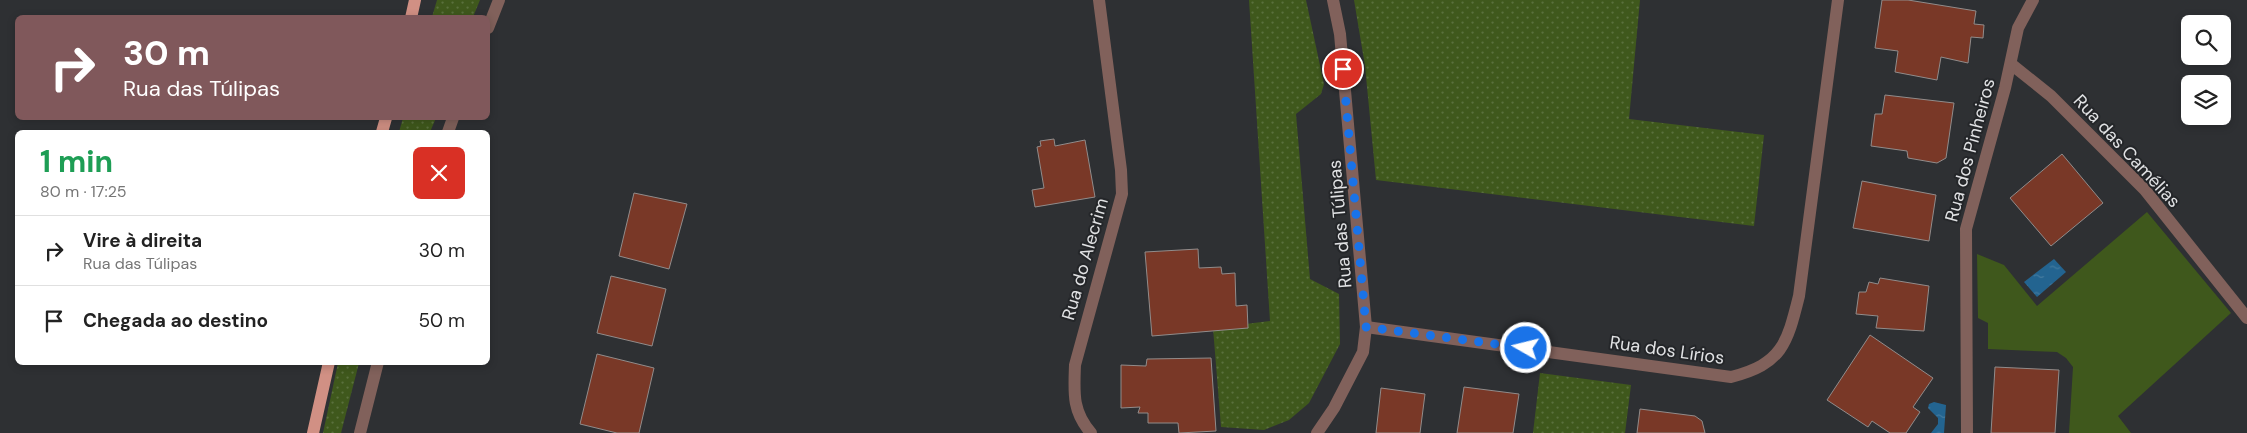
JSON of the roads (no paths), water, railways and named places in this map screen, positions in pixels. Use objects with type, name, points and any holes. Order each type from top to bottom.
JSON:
[{"type":"main road","points":[[412,15],[415,0]]},
{"type":"main road","points":[[313,433],[328,365]]},
{"type":"street","points":[[490,23],[499,0]]},
{"type":"street","name":"Rua do Alecrim","points":[[1091,433],[1080,420],[1074,393],[1075,365],[1122,194],[1099,0]]},
{"type":"street","name":"Rua das Túlipas","points":[[1317,433],[1334,408],[1363,352],[1366,327],[1341,44],[1333,0]]},
{"type":"street","name":"Rua dos Lírios","points":[[1366,327],[1730,377],[1755,371],[1775,357],[1790,332],[1799,296],[1838,0]]},
{"type":"street","name":"Rua dos Pinheiros","points":[[1966,433],[1966,229],[2011,64],[2018,28],[2033,0]]},
{"type":"street","name":"Rua das Camélias","points":[[2011,64],[2051,96],[2145,190],[2247,318]]},
{"type":"street","points":[[360,433],[377,365]]},
{"type":"water","points":[[2054,259],[2066,272],[2037,297],[2024,282]]},
{"type":"water","points":[[1934,402],[1946,405],[1944,433],[1931,433],[1938,424],[1938,418],[1928,408],[1929,404]]}]
